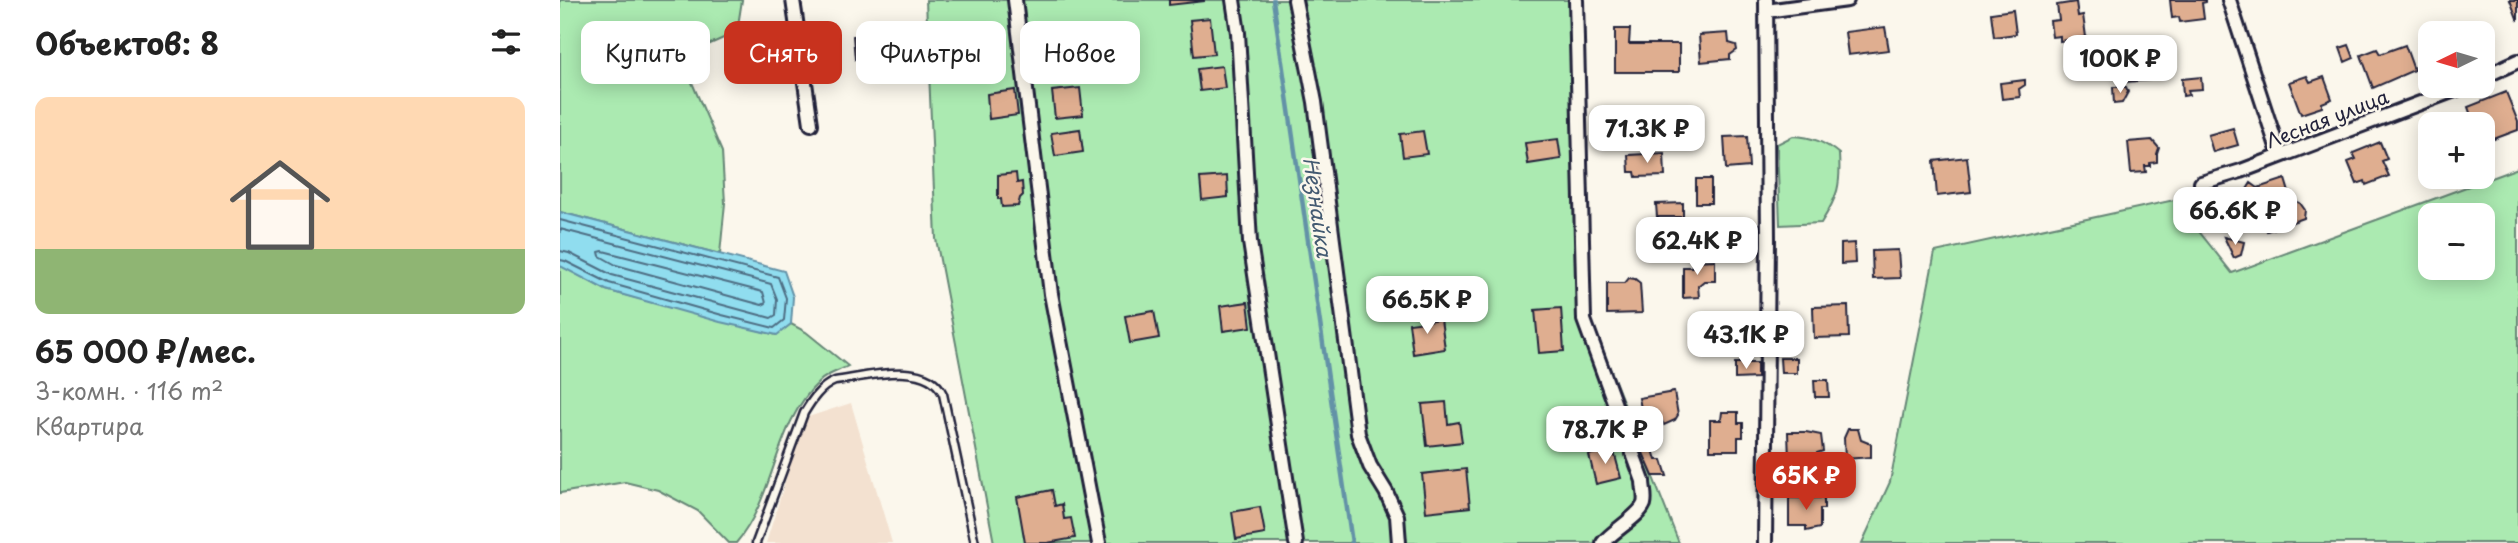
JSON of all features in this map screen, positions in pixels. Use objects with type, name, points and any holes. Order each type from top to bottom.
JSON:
[{"type":"street","points":[[793,0],[811,124]]},
{"type":"street","points":[[1015,0],[1051,294],[1099,543]]},
{"type":"street","points":[[1233,0],[1238,33],[1251,242],[1296,543]]},
{"type":"street","points":[[1296,0],[1315,102],[1358,434],[1370,466],[1397,516],[1399,543]]},
{"type":"street","points":[[1576,0],[1584,320],[1643,481],[1644,494],[1643,504],[1638,511],[1603,543]]},
{"type":"street","points":[[1765,543],[1768,240],[1766,5],[1847,0]]},
{"type":"street","points":[[2228,0],[2280,156]]},
{"type":"street","points":[[2496,71],[2518,61]]},
{"type":"street","name":"Лесная улица","points":[[2201,183],[2433,98]]},
{"type":"lane","points":[[756,543],[804,413],[813,398],[826,385],[835,381],[895,373],[923,375],[939,385],[975,543]]},
{"type":"shaded area","points":[[851,403],[892,543],[766,543],[805,418]]},
{"type":"green space","points":[[560,0],[742,0],[739,21],[724,21],[724,38],[710,44],[710,21],[581,21],[581,84],[693,84],[722,152],[725,203],[720,254],[560,212]]},
{"type":"green space","points":[[926,0],[1583,0],[1591,320],[1679,543],[994,543],[936,239],[930,84],[1006,84],[1006,21],[927,21]]},
{"type":"green space","points":[[1793,136],[1818,141],[1839,154],[1837,190],[1821,223],[1780,225],[1777,144]]},
{"type":"green space","points":[[2518,168],[2518,543],[1862,543],[1890,482],[1935,252],[2174,200],[2232,273],[2418,205],[2418,280],[2495,280],[2495,203],[2423,203],[2461,189],[2495,189],[2495,176]]},
{"type":"green space","points":[[560,265],[606,290],[776,335],[791,324],[806,332],[848,366],[823,379],[805,398],[784,438],[760,503],[736,543],[729,543],[698,511],[658,490],[625,482],[560,493]]},
{"type":"water","points":[[560,212],[784,271],[793,297],[791,324],[777,335],[606,290],[560,266]]},
{"type":"building","points":[[1169,0],[1204,0],[1204,1],[1169,5]]},
{"type":"building","points":[[2170,0],[2206,0],[2202,3],[2204,19],[2180,22],[2179,17],[2172,18]]},
{"type":"building","points":[[2510,0],[2518,0],[2518,21]]},
{"type":"building","points":[[2076,2],[2078,16],[2083,15],[2086,37],[2060,41],[2060,36],[2052,37],[2050,21],[2059,20],[2057,5]]},
{"type":"building","points":[[2013,10],[2016,34],[1994,37],[1991,13]]},
{"type":"building","points":[[1210,18],[1214,54],[1194,56],[1190,20]]},
{"type":"building","points":[[1885,27],[1889,50],[1848,55],[1845,32]]},
{"type":"building","points":[[1615,29],[1630,29],[1629,44],[1679,44],[1679,72],[1615,72]]},
{"type":"building","points":[[1728,33],[1729,43],[1736,45],[1737,50],[1730,55],[1730,59],[1701,62],[1699,35]]},
{"type":"building","points":[[853,36],[856,36],[855,59]]},
{"type":"building","points":[[2147,45],[2150,80],[2125,82],[2122,47]]},
{"type":"building","points":[[2349,45],[2354,58],[2345,62],[2340,48]]},
{"type":"building","points":[[2405,45],[2414,70],[2373,88],[2361,55],[2377,49],[2380,54]]},
{"type":"building","points":[[1222,66],[1225,88],[1200,91],[1197,69]]},
{"type":"building","points":[[2307,76],[2310,82],[2324,77],[2332,99],[2322,103],[2322,107],[2301,114],[2289,82]]},
{"type":"building","points":[[2201,77],[2202,89],[2188,90],[2189,95],[2183,96],[2182,79]]},
{"type":"building","points":[[2025,80],[2025,85],[2019,89],[2020,97],[2002,99],[2000,83]]},
{"type":"building","points":[[2113,87],[2126,87],[2128,92],[2122,103],[2114,104]]},
{"type":"building","points":[[1080,88],[1083,115],[1055,118],[1052,91]]},
{"type":"building","points":[[1015,90],[1018,115],[989,119],[987,94]]},
{"type":"building","points":[[2506,92],[2518,122],[2518,130],[2495,139],[2495,112],[2470,112],[2468,107]]},
{"type":"building","points":[[2233,128],[2238,145],[2213,152],[2208,135]]},
{"type":"building","points":[[1080,129],[1083,152],[1055,156],[1051,133]]},
{"type":"building","points":[[1423,131],[1427,154],[1403,157],[1400,134]]},
{"type":"building","points":[[1747,136],[1749,167],[1726,169],[1724,137]]},
{"type":"building","points":[[1558,139],[1561,159],[1528,164],[1525,143]]},
{"type":"building","points":[[2152,140],[2159,148],[2157,162],[2145,166],[2146,172],[2131,173],[2128,142]]},
{"type":"building","points":[[2380,142],[2387,159],[2382,161],[2389,176],[2366,185],[2365,181],[2357,184],[2348,162],[2356,159],[2353,153]]},
{"type":"building","points":[[1664,153],[1665,176],[1636,177],[1635,172],[1629,172],[1628,155]]},
{"type":"building","points":[[1967,157],[1971,192],[1937,196],[1934,161]]},
{"type":"building","points":[[1016,173],[1017,183],[1022,182],[1023,195],[1018,206],[1002,207],[1001,199],[998,199],[998,175]]},
{"type":"building","points":[[1227,176],[1228,197],[1202,200],[1200,178]]},
{"type":"building","points":[[1696,179],[1711,179],[1711,203],[1696,203]]},
{"type":"building","points":[[2285,179],[2291,199],[2300,203],[2305,210],[2304,218],[2267,231],[2262,218],[2254,221],[2244,194],[2251,183],[2258,188]]},
{"type":"building","points":[[1683,203],[1683,217],[1657,217],[1656,204]]},
{"type":"building","points":[[2224,237],[2244,242],[2241,255],[2234,258]]},
{"type":"building","points":[[1854,243],[1855,263],[1841,264],[1841,244]]},
{"type":"building","points":[[1898,250],[1900,278],[1873,279],[1872,251]]},
{"type":"building","points":[[1715,260],[1715,281],[1704,281],[1698,286],[1699,297],[1683,298],[1683,267],[1692,267],[1692,261]]},
{"type":"building","points":[[1629,278],[1640,283],[1642,313],[1607,314],[1607,283],[1625,283]]},
{"type":"building","points":[[1248,302],[1251,327],[1223,331],[1220,306]]},
{"type":"building","points":[[1848,306],[1849,337],[1814,338],[1813,307]]},
{"type":"building","points":[[1561,308],[1564,351],[1539,353],[1535,310]]},
{"type":"building","points":[[1154,311],[1159,338],[1130,343],[1125,316]]},
{"type":"building","points":[[1740,314],[1741,322],[1746,326],[1745,341],[1738,344],[1736,351],[1715,349],[1715,329],[1719,316]]},
{"type":"building","points":[[1441,319],[1445,349],[1413,354],[1409,323]]},
{"type":"building","points":[[1780,358],[1797,358],[1797,373],[1781,373]]},
{"type":"building","points":[[1735,363],[1757,363],[1757,378],[1735,379]]},
{"type":"building","points":[[1814,380],[1828,380],[1829,397],[1815,397]]},
{"type":"building","points":[[1674,392],[1678,415],[1675,420],[1664,425],[1662,421],[1644,424],[1639,398]]},
{"type":"building","points":[[1446,402],[1448,424],[1459,422],[1462,442],[1427,446],[1422,404]]},
{"type":"building","points":[[1722,412],[1738,412],[1738,423],[1743,423],[1743,437],[1738,437],[1738,450],[1710,450],[1710,420],[1721,420]]},
{"type":"building","points":[[1848,429],[1858,429],[1861,440],[1871,444],[1871,457],[1845,459],[1844,438]]},
{"type":"building","points":[[1788,432],[1821,435],[1823,451],[1817,453],[1818,466],[1796,467],[1795,459],[1789,460]]},
{"type":"building","points":[[1649,436],[1656,460],[1662,460],[1667,476],[1653,476],[1637,439]]},
{"type":"building","points":[[1613,448],[1621,478],[1596,484],[1589,455]]},
{"type":"building","points":[[1466,469],[1470,507],[1426,512],[1422,474]]},
{"type":"building","points":[[1052,490],[1055,506],[1062,504],[1064,519],[1071,518],[1075,538],[1047,543],[1025,543],[1017,497]]},
{"type":"building","points":[[1789,498],[1824,498],[1824,509],[1820,509],[1820,528],[1806,531],[1806,526],[1789,526]]},
{"type":"building","points":[[1260,507],[1265,534],[1236,539],[1232,512]]},
{"type":"waterway","name":"Незнайка","points":[[1273,0],[1352,543]]}]
